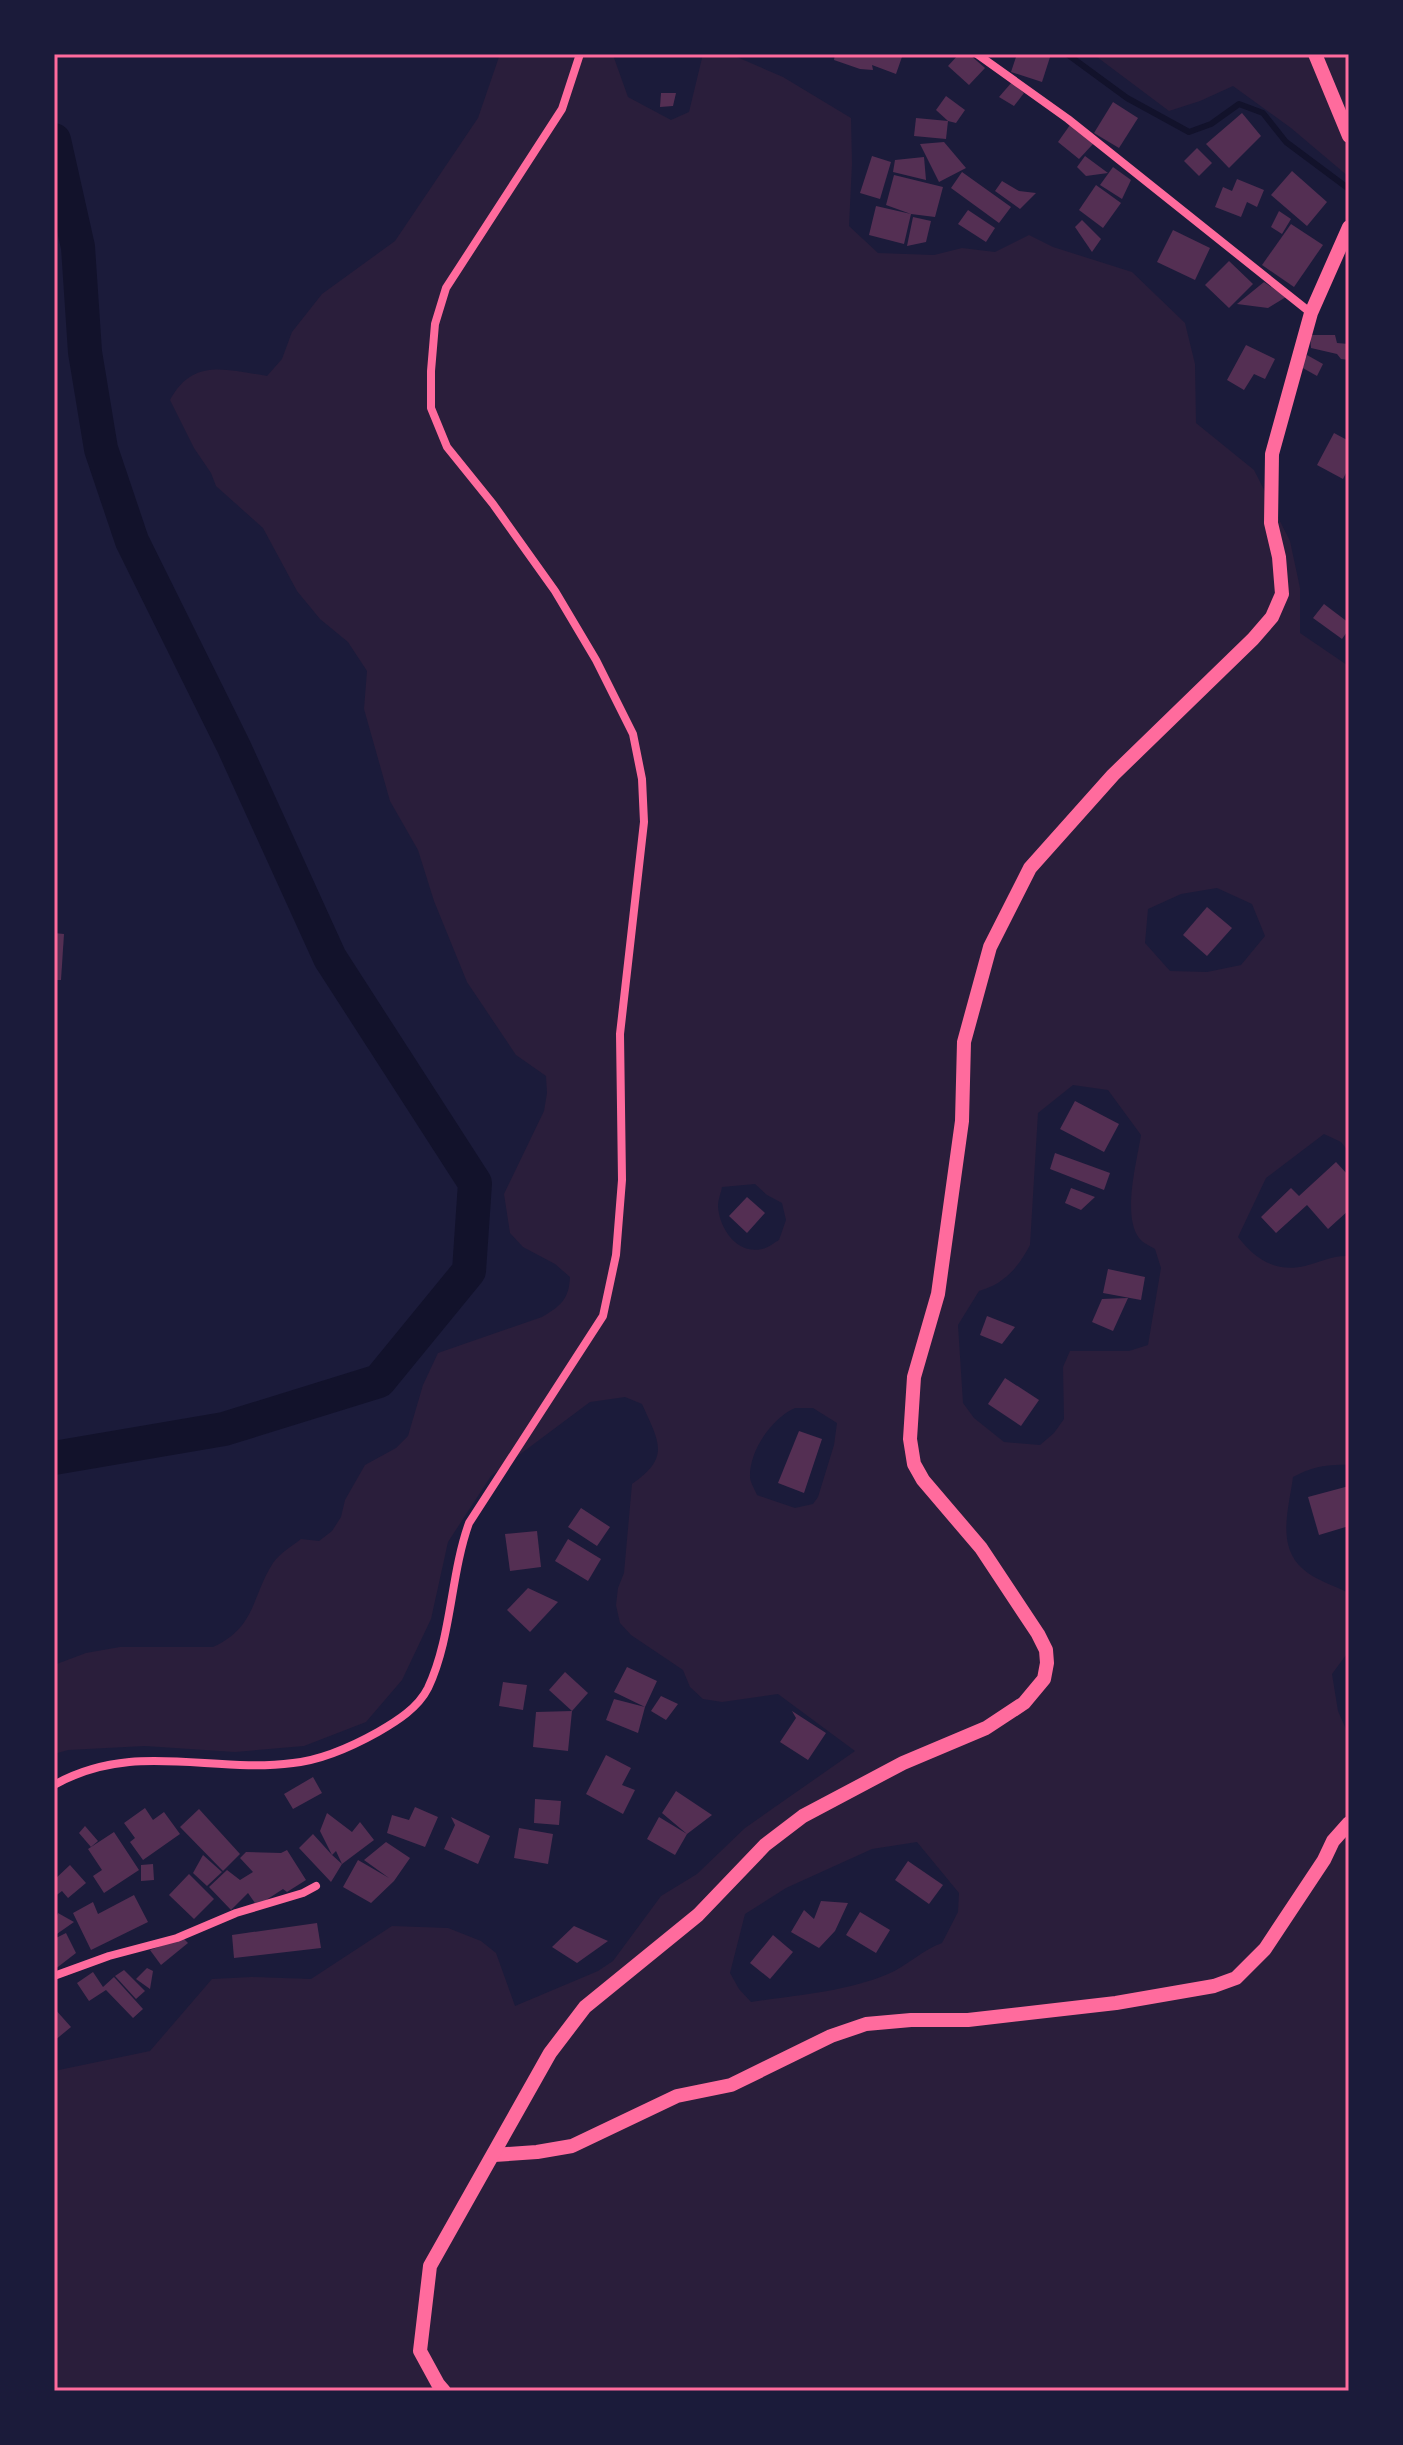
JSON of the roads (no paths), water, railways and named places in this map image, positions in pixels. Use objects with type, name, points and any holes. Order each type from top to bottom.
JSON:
[{"type":"street","points":[[54,1785],[72,1775],[118,1762],[153,1759],[238,1765],[297,1763],[363,1740],[393,1724],[417,1705],[435,1668],[460,1549],[469,1523],[603,1316],[616,1255],[622,1180],[620,1034],[644,822],[642,779],[633,734],[596,660],[555,591],[493,504],[447,447],[431,408],[435,324],[446,288],[562,109],[580,54]]},
{"type":"street","points":[[977,54],[1068,119],[1311,313]]},
{"type":"street","points":[[1315,54],[1349,136]]},
{"type":"street","points":[[444,2391],[420,2351],[430,2266],[550,2053],[585,2007],[698,1915],[765,1845],[803,1816],[903,1763],[986,1728],[1024,1703],[1044,1679],[1046,1650],[1038,1634],[981,1548],[923,1480],[914,1464],[910,1439],[914,1377],[938,1294],[943,1263],[962,1121],[964,1042],[990,947],[1030,868],[1113,775],[1272,617],[1282,594],[1279,557],[1271,523],[1272,454],[1311,313],[1349,227]]},
{"type":"street","points":[[494,2155],[572,2146],[677,2096],[731,2085],[831,2036],[866,2024],[968,2020],[1101,2005],[1214,1986],[1236,1978],[1265,1949],[1324,1860],[1333,1841],[1349,1823]]},
{"type":"street","points":[[54,1976],[109,1956],[177,1938],[236,1913],[303,1893],[316,1886]]},
{"type":"waterway","points":[[1067,54],[1127,98],[1189,132],[1211,124],[1239,104],[1263,113],[1286,142],[1349,189]]},
{"type":"waterway","points":[[54,140],[78,247],[85,352],[101,449],[132,541],[234,747],[330,958],[475,1183],[469,1271],[379,1381],[224,1429],[54,1458]]}]
